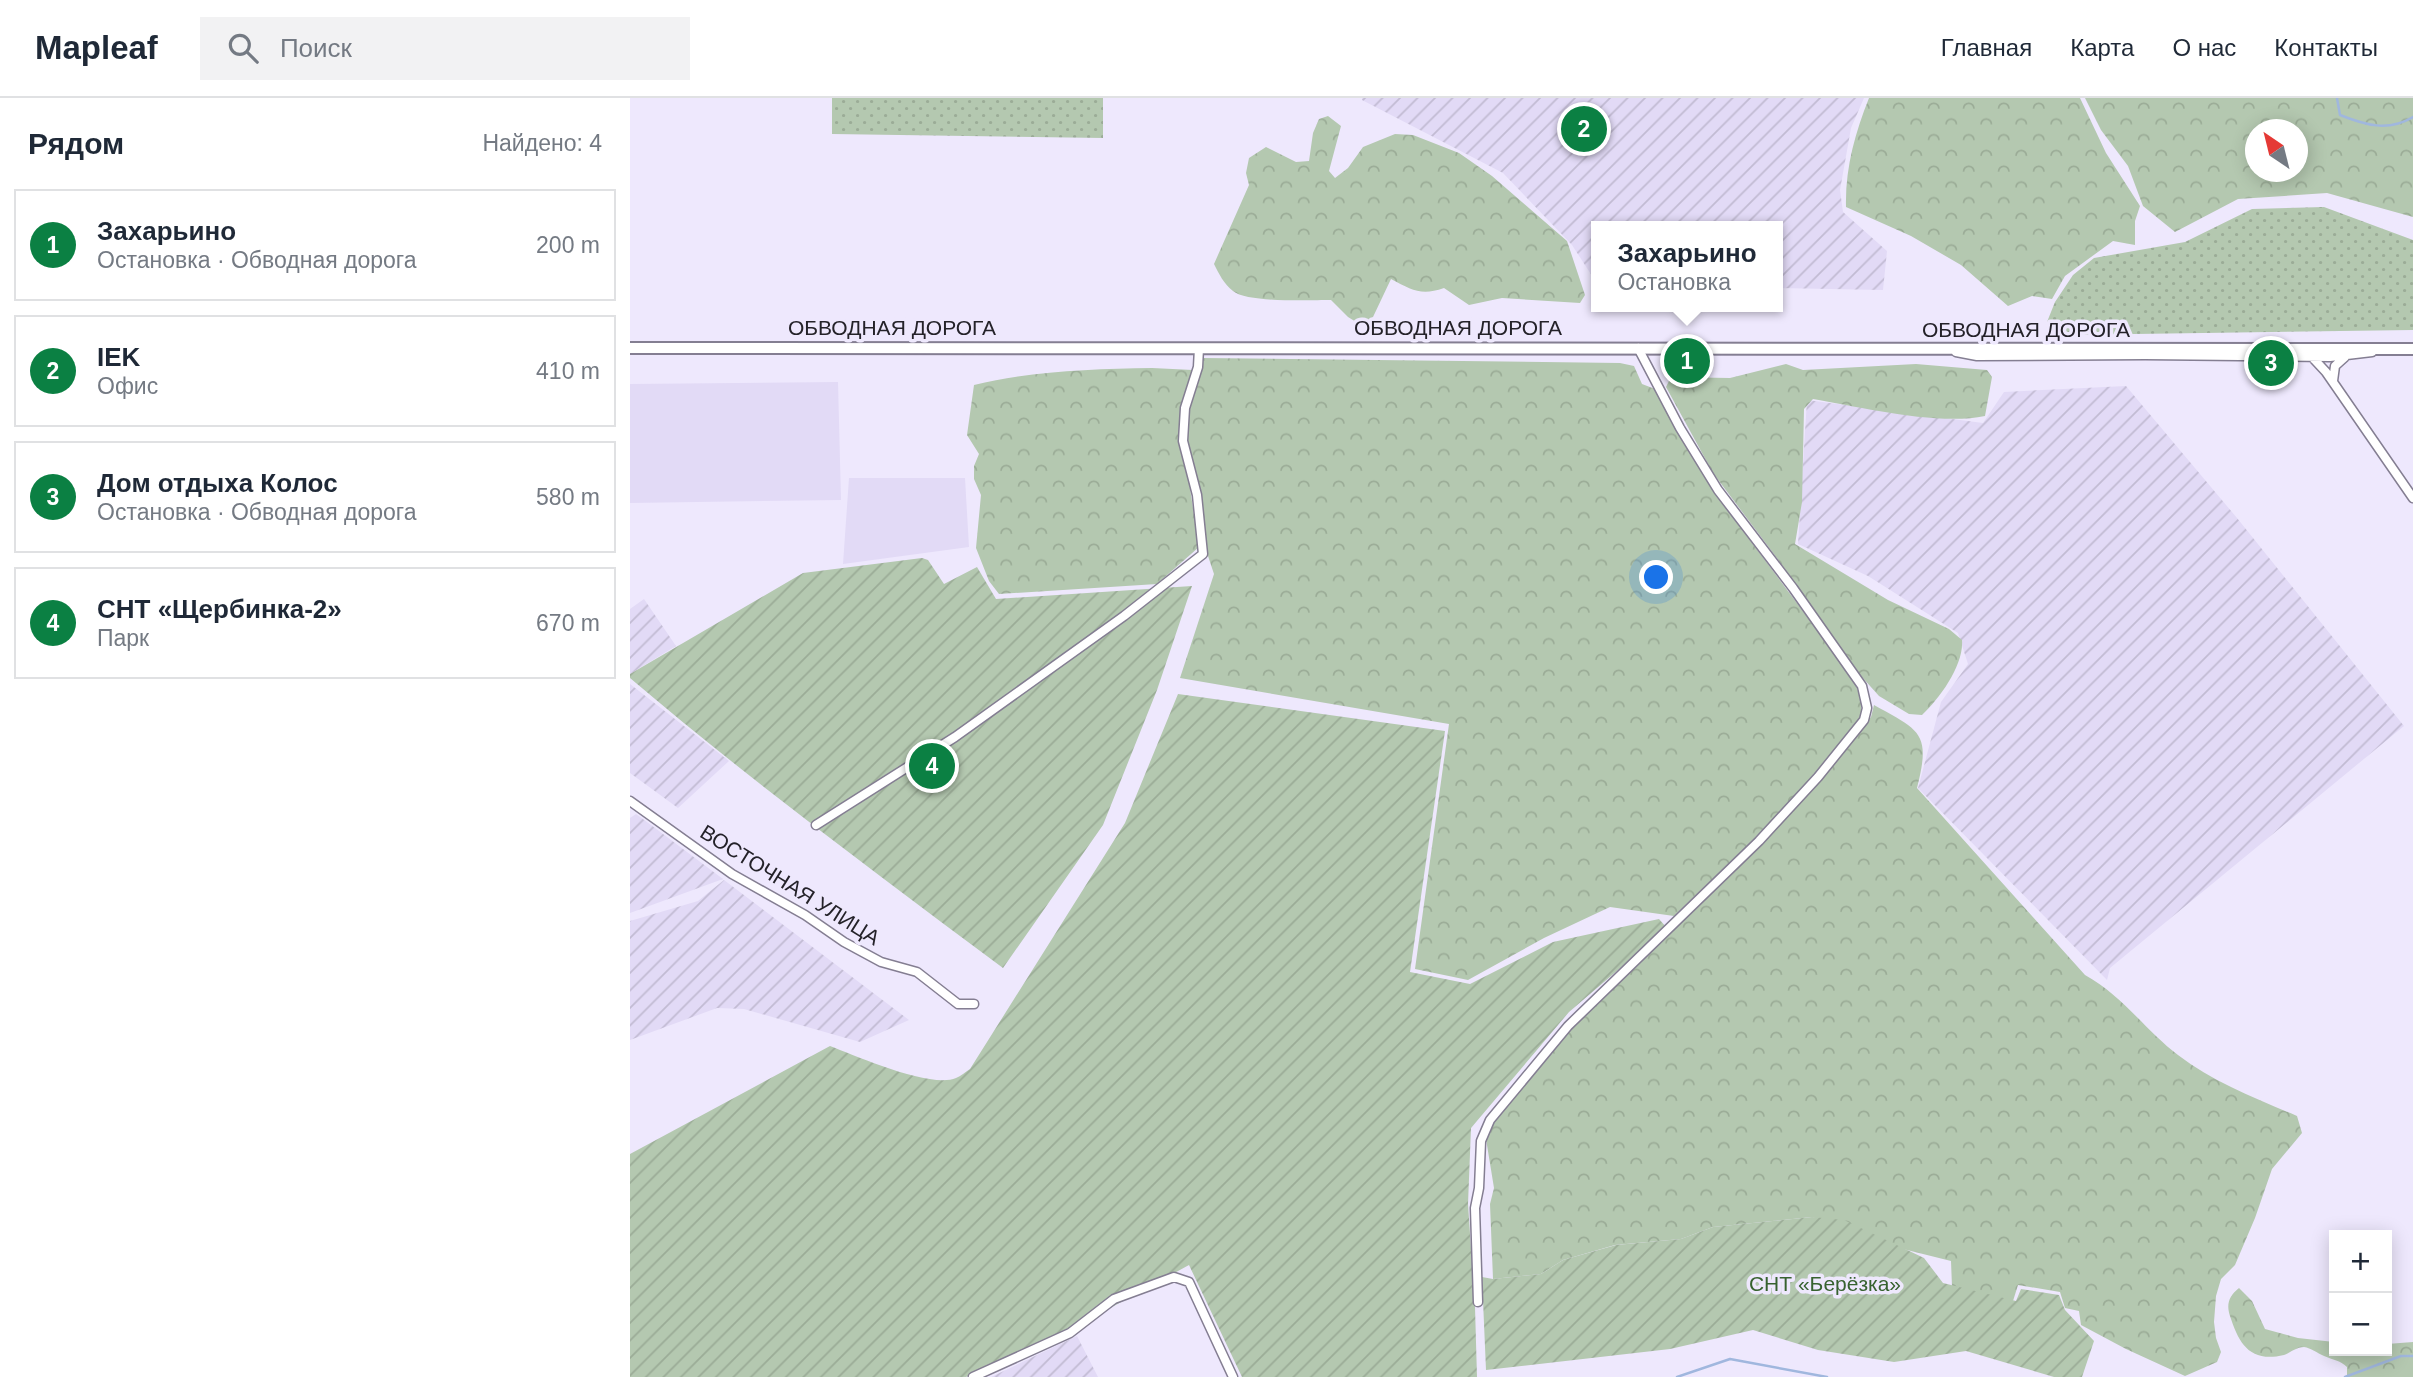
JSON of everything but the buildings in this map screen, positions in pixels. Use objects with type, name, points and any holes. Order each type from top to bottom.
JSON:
[{"type":"main road","name":"ОБВОДНАЯ ДОРОГА","points":[[630,348],[2413,349]]},
{"type":"street","points":[[816,825],[955,737],[1124,616],[1203,554],[1197,495],[1183,441],[1185,408],[1198,367],[1199,348]]},
{"type":"street","points":[[1478,1302],[1475,1208],[1479,1188],[1481,1141],[1490,1120],[1568,1026],[1712,889],[1818,778],[1864,720],[1867,708],[1862,685],[1718,491],[1680,428],[1638,348]]},
{"type":"street","points":[[1939,349],[1977,356],[2312,357],[2345,357],[2390,349]]},
{"type":"street","points":[[2312,357],[2318,361],[2413,498]]},
{"type":"street","points":[[2333,384],[2335,366],[2345,357]]},
{"type":"street","name":"ВОСТОЧНАЯ УЛИЦА","points":[[630,801],[732,874],[805,915],[844,942],[881,962],[917,972],[958,1004],[974,1004]]},
{"type":"street","points":[[973,1377],[1070,1333],[1114,1299],[1174,1277],[1189,1282],[1233,1377]]},
{"type":"shaded area","points":[[1864,98],[1851,128],[1840,190],[1843,212],[1887,251],[1883,290],[1783,288],[1783,221],[1591,221],[1591,274],[1572,245],[1503,173],[1362,100]]},
{"type":"shaded area","points":[[838,382],[841,500],[630,503],[630,384]]},
{"type":"shaded area","points":[[2126,386],[2237,518],[2404,726],[2110,968],[2107,980],[1918,788],[1941,702],[1968,664],[1958,633],[1868,576],[1798,544],[1807,400],[1983,423],[2004,392]]},
{"type":"shaded area","points":[[849,478],[965,478],[969,547],[843,564]]},
{"type":"shaded area","points":[[644,599],[676,646],[630,674],[630,609]]},
{"type":"shaded area","points":[[630,684],[729,761],[678,808],[630,773]]},
{"type":"shaded area","points":[[636,814],[723,879],[630,913],[630,818]]},
{"type":"shaded area","points":[[724,880],[909,1020],[860,1042],[744,1009],[717,1008],[630,1040],[630,921],[698,901]]},
{"type":"shaded area","points":[[1077,1336],[1098,1377],[991,1377]]},
{"type":"green space","points":[[832,98],[1103,98],[1103,138],[832,134]]},
{"type":"green space","points":[[1869,98],[2080,98],[2106,153],[2140,206],[2135,221],[2135,245],[2113,241],[2065,276],[2052,299],[2032,296],[2008,306],[1961,265],[1911,236],[1846,207],[1852,151]]},
{"type":"green space","points":[[2085,98],[2413,98],[2413,217],[2327,193],[2238,199],[2175,232],[2143,206],[2128,166],[2101,130]]},
{"type":"green space","points":[[1328,116],[1341,126],[1329,171],[1335,178],[1348,168],[1363,147],[1395,134],[1413,135],[1459,153],[1492,176],[1567,241],[1585,295],[1580,303],[1502,298],[1469,305],[1444,288],[1429,292],[1417,291],[1391,279],[1373,317],[1361,325],[1348,317],[1331,300],[1265,299],[1240,295],[1233,291],[1224,282],[1214,264],[1249,185],[1246,173],[1249,158],[1266,147],[1296,162],[1309,161],[1313,133],[1319,119]]},
{"type":"green space","points":[[2324,207],[2413,240],[2413,330],[2067,335],[2047,322],[2055,302],[2073,275],[2094,258],[2185,242],[2252,209]]},
{"type":"green space","points":[[1203,358],[1620,363],[1634,366],[1642,384],[1655,389],[1711,488],[1850,674],[1861,702],[1859,720],[1849,735],[1773,819],[1674,916],[1610,907],[1544,938],[1468,980],[1415,969],[1449,724],[1180,678],[1214,574],[1208,556],[1201,493],[1187,436],[1190,405]]},
{"type":"green space","points":[[1786,364],[1803,370],[1916,364],[1987,370],[1992,377],[1985,416],[1945,419],[1922,417],[1813,399],[1804,409],[1802,502],[1795,544],[1888,600],[1949,629],[1962,640],[1959,660],[1950,680],[1922,715],[1909,714],[1879,696],[1853,667],[1782,565],[1713,473],[1666,387],[1671,377],[1730,378]]},
{"type":"green space","points":[[1152,368],[1193,370],[1182,407],[1187,469],[1199,547],[1157,584],[999,594],[989,581],[976,548],[981,495],[974,479],[974,466],[979,454],[967,435],[974,385],[1040,374]]},
{"type":"green space","points":[[922,558],[928,560],[944,584],[977,567],[996,599],[1192,586],[1157,690],[1103,825],[1003,968],[768,790],[630,678],[630,674],[803,573]]},
{"type":"green space","points":[[1178,694],[1445,731],[1410,972],[1470,984],[1553,942],[1659,919],[1667,928],[1569,1012],[1471,1128],[1468,1204],[1477,1377],[1242,1377],[1189,1265],[1103,1312],[966,1377],[630,1377],[630,1154],[830,1046],[893,1070],[929,1079],[956,1078],[970,1069],[1125,823]]},
{"type":"green space","points":[[1874,705],[1903,721],[1918,736],[1923,755],[1917,788],[2085,975],[2110,992],[2166,1045],[2192,1065],[2236,1089],[2297,1116],[2302,1133],[2272,1169],[2235,1265],[2221,1279],[2216,1296],[2214,1322],[2221,1352],[2217,1362],[2185,1376],[2081,1325],[2079,1311],[2065,1308],[2060,1292],[2018,1285],[2013,1301],[1952,1287],[1951,1261],[1903,1249],[1812,1217],[1713,1227],[1681,1239],[1615,1245],[1563,1260],[1541,1274],[1493,1279],[1490,1204],[1494,1188],[1486,1139],[1496,1116],[1564,1036],[1733,873],[1818,784],[1871,717]]},
{"type":"green space","name":"СНТ «Берёзка»","points":[[1812,1217],[1844,1220],[1924,1258],[1943,1283],[2016,1301],[2021,1289],[2059,1295],[2065,1310],[2094,1341],[2082,1377],[2054,1377],[1966,1351],[1894,1362],[1818,1350],[1753,1330],[1670,1349],[1486,1370],[1482,1277],[1493,1279],[1541,1274],[1563,1260],[1616,1245],[1681,1239],[1713,1227]]},
{"type":"green space","points":[[2239,1288],[2252,1301],[2265,1329],[2298,1338],[2329,1341],[2329,1356],[2392,1356],[2392,1344],[2413,1342],[2413,1377],[2347,1377],[2347,1367],[2339,1361],[2304,1347],[2272,1357],[2254,1354],[2237,1335],[2228,1308],[2233,1294]]},
{"type":"waterway","points":[[2337,98],[2340,115],[2358,122],[2386,126],[2413,117]]},
{"type":"waterway","points":[[2345,1377],[2401,1356],[2413,1356]]},
{"type":"waterway","points":[[1677,1377],[1730,1359],[1827,1377]]},
{"type":"place","name":"IEK","points":[[1584,129]]},
{"type":"place","name":"Захарьино","points":[[1687,361]]},
{"type":"place","name":"Дом отдыха Колос","points":[[2271,363]]},
{"type":"place","name":"СНТ «Щербинка-2»","points":[[932,766]]}]
